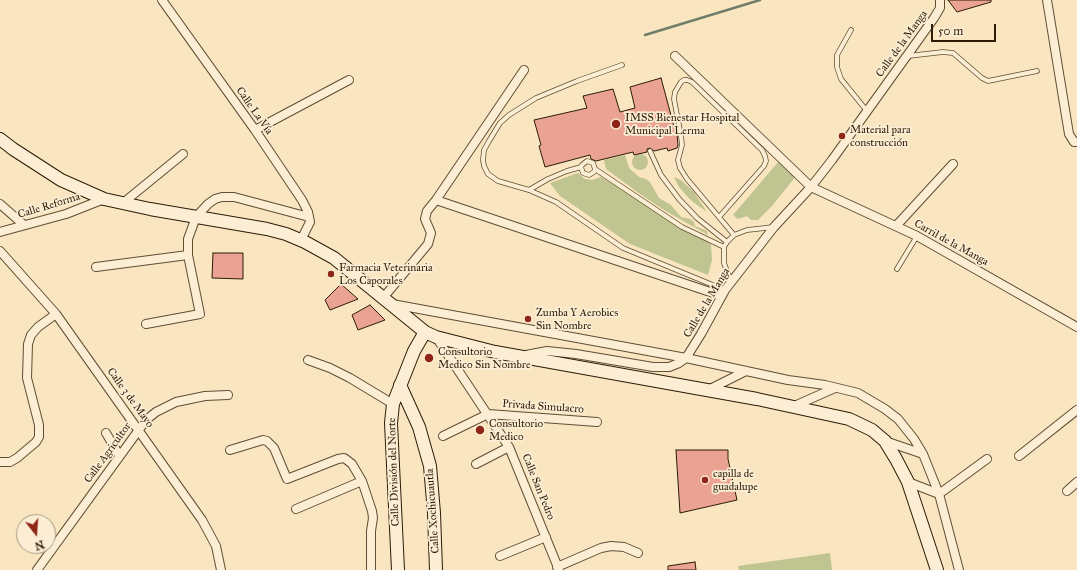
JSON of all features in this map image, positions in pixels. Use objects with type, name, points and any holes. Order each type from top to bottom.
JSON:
[{"type":"main road","points":[[0,139],[61,180],[104,199],[150,210],[267,229],[301,240],[334,258],[386,301],[431,334],[495,352],[707,390],[849,419],[872,430],[885,441],[908,482],[936,570]]},
{"type":"main road","name":"Calle División del Norte","points":[[398,570],[391,423],[393,404],[414,351],[431,334]]},
{"type":"main road","name":"Calle Xochicuautla","points":[[400,385],[419,427],[430,466],[434,513],[436,570]]},
{"type":"street","name":"Calle La Vía","points":[[162,0],[255,130],[302,200],[310,217]]},
{"type":"street","name":"Calle de la Manga","points":[[686,358],[723,293],[774,227],[811,186],[868,110],[934,18],[940,8],[940,0]]},
{"type":"street","points":[[1047,0],[1069,134],[1071,138],[1077,142]]},
{"type":"street","name":"Carril de la Manga","points":[[675,56],[811,186],[917,236],[1077,327]]},
{"type":"street","points":[[524,70],[427,211],[425,219],[431,233],[428,244],[386,301],[686,358],[788,380],[858,393],[885,409],[898,419],[914,439],[923,454],[938,494],[959,570]]},
{"type":"street","points":[[255,130],[349,80]]},
{"type":"street","points":[[123,203],[184,154]]},
{"type":"street","points":[[896,226],[953,164]]},
{"type":"street","points":[[146,324],[200,314],[188,255],[188,239],[196,217],[215,199],[222,196],[234,197],[310,217],[310,222],[301,240]]},
{"type":"street","name":"Calle Reforma","points":[[0,232],[66,214],[104,199]]},
{"type":"street","points":[[436,200],[723,293]]},
{"type":"street","points":[[0,204],[24,225]]},
{"type":"street","name":"Calle 3 de Mayo","points":[[0,251],[56,314],[139,429],[202,520],[216,546],[221,570]]},
{"type":"street","points":[[96,267],[188,255]]},
{"type":"street","points":[[0,462],[10,462],[36,442],[39,437],[39,425],[27,378],[28,344],[38,327],[56,314]]},
{"type":"street","name":"Calle San Pedro","points":[[431,334],[488,414],[509,447],[558,568]]},
{"type":"street","points":[[522,357],[547,352],[576,354],[653,367],[669,367],[686,358]]},
{"type":"street","points":[[308,360],[330,368],[350,378],[393,404]]},
{"type":"street","points":[[707,390],[746,371]]},
{"type":"street","points":[[792,407],[835,388]]},
{"type":"street","name":"Calle Agricultor","points":[[37,570],[119,455],[146,420],[156,412],[176,402],[205,396],[228,395]]},
{"type":"street","points":[[1019,456],[1077,410]]},
{"type":"street","points":[[443,436],[488,414]]},
{"type":"street","name":"Privada Simulacro","points":[[488,414],[598,422]]},
{"type":"street","points":[[106,433],[119,455]]},
{"type":"street","points":[[230,450],[263,440],[267,441],[274,448],[287,479],[344,458],[352,464],[362,481],[373,518],[371,531],[371,570]]},
{"type":"street","points":[[885,441],[923,454]]},
{"type":"street","points":[[476,464],[509,447]]},
{"type":"street","points":[[938,494],[987,459]]},
{"type":"street","points":[[296,509],[362,481]]},
{"type":"street","points":[[908,482],[938,494]]},
{"type":"street","points":[[1067,491],[1077,482]]},
{"type":"street","points":[[500,556],[546,537]]},
{"type":"street","points":[[558,568],[602,548],[611,546],[624,547],[638,552]]},
{"type":"lane","points":[[851,30],[837,55],[837,67],[841,79],[868,110]]},
{"type":"lane","points":[[907,56],[943,52],[953,53],[982,78],[988,81],[1037,71]]},
{"type":"lane","points":[[622,65],[536,98],[509,115],[500,123],[484,150],[482,160],[484,166],[488,174],[498,181],[529,190],[556,202],[623,248],[723,293]]},
{"type":"lane","points":[[720,216],[764,166],[766,161],[765,156],[762,150],[692,82],[684,80],[675,92],[674,99],[682,145],[678,160],[680,168],[687,179],[720,216],[734,235]]},
{"type":"lane","points":[[650,151],[661,176],[679,199],[697,218],[727,242]]},
{"type":"lane","points":[[529,190],[548,179],[581,167],[584,162],[587,161],[593,163],[595,169],[682,227],[724,247]]},
{"type":"lane","points":[[581,167],[583,173],[589,175],[594,172],[595,169]]},
{"type":"lane","points":[[731,282],[724,263],[724,247],[727,242],[734,235],[755,228],[774,227]]},
{"type":"lane","points":[[897,270],[917,236]]},
{"type":"green space","points":[[640,154],[646,156],[648,162],[646,168],[640,170],[634,168],[632,162],[634,156]]},
{"type":"green space","points":[[625,155],[629,168],[639,177],[650,182],[659,198],[671,205],[681,217],[690,219],[694,222],[695,226],[707,231],[708,235],[664,210],[606,169],[604,160]]},
{"type":"green space","points":[[779,161],[796,176],[772,206],[758,220],[751,220],[747,216],[738,219],[733,215]]},
{"type":"green space","points":[[578,173],[585,179],[592,180],[601,177],[711,244],[712,260],[708,275],[630,244],[560,196],[550,183]]},
{"type":"green space","points":[[674,177],[681,180],[694,192],[707,212],[687,196],[679,187]]},
{"type":"green space","points":[[830,553],[832,570],[739,570],[738,566]]},
{"type":"building","points":[[948,0],[991,0],[991,2],[957,12]]},
{"type":"building","name":"IMSS Bienestar Hospital Municipal Lerma","points":[[661,78],[677,134],[677,148],[668,151],[667,148],[654,151],[650,148],[647,149],[647,152],[634,155],[633,152],[596,161],[591,159],[590,155],[545,167],[534,120],[587,108],[583,96],[613,89],[620,112],[635,108],[630,87]]},
{"type":"building","points":[[213,253],[243,253],[243,279],[212,278]]},
{"type":"building","points":[[341,284],[358,299],[330,310],[325,300]]},
{"type":"building","points":[[370,305],[385,320],[358,330],[352,315]]},
{"type":"building","name":"capilla de guadalupe","points":[[676,450],[728,450],[728,459],[737,500],[680,513]]},
{"type":"building","points":[[695,562],[696,570],[668,570],[668,566]]},
{"type":"waterway","points":[[645,35],[760,0]]},
{"type":"place","name":"IMSS Bienestar Hospital Municipal Lerma","points":[[616,124]]},
{"type":"place","name":"Material para construcción","points":[[842,136]]},
{"type":"place","name":"Farmacia Veterinaria Los Caporales","points":[[331,274]]},
{"type":"place","name":"Zumba Y Aerobics Sin Nombre","points":[[528,319]]},
{"type":"place","name":"Consultorio Medico Sin Nombre","points":[[429,358]]},
{"type":"place","name":"Consultorio Medico","points":[[480,430]]},
{"type":"place","name":"capilla de guadalupe","points":[[705,480]]}]
